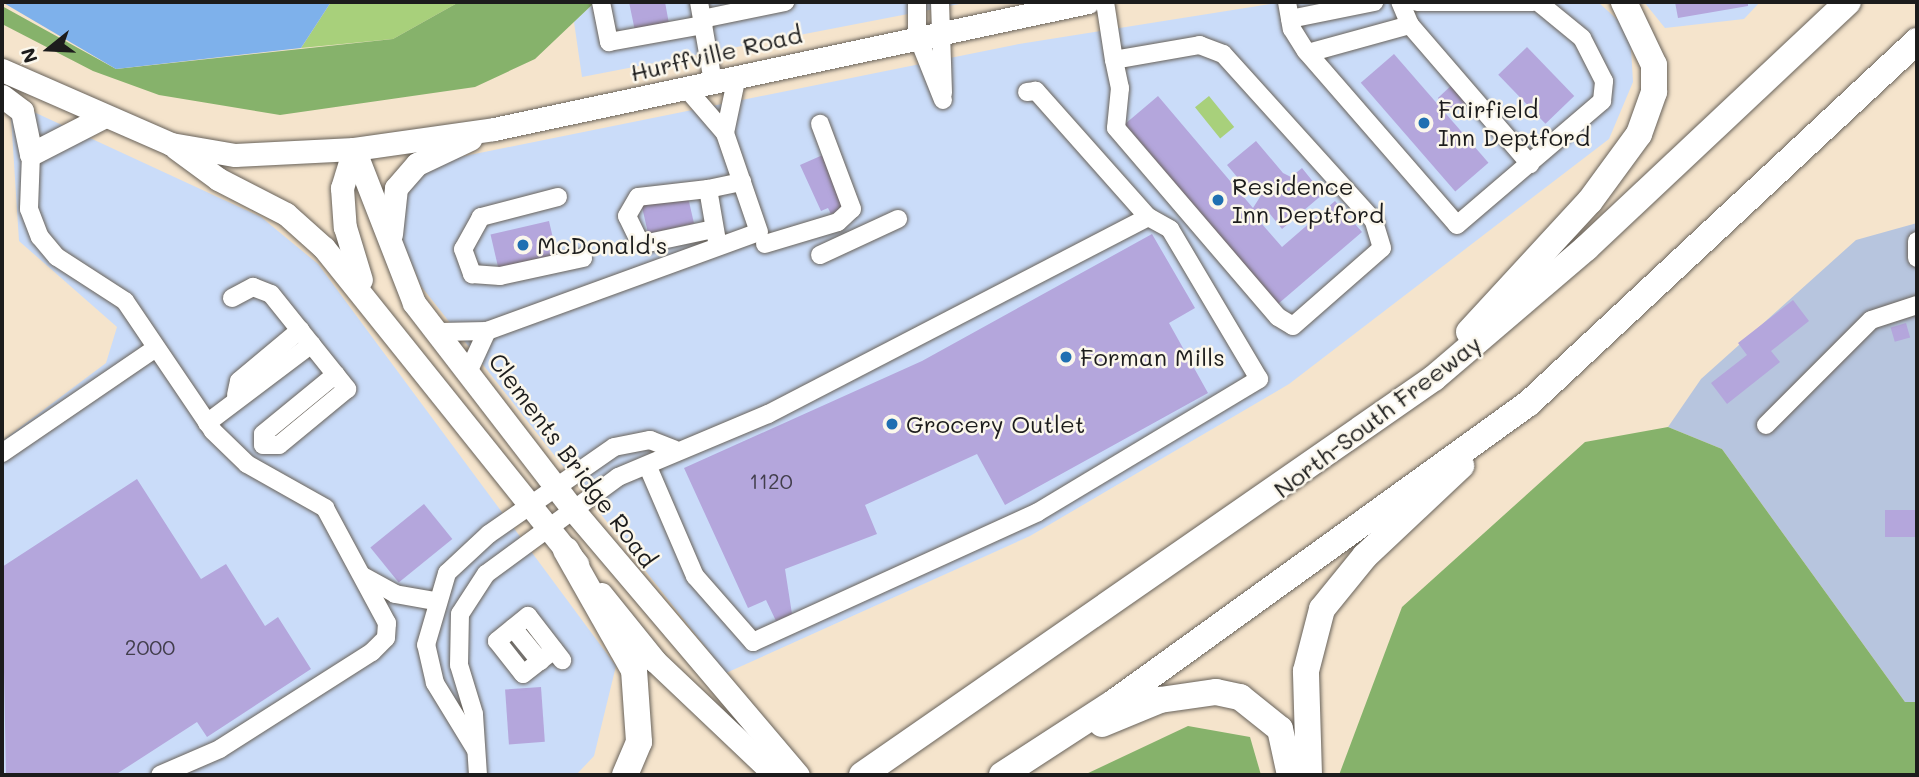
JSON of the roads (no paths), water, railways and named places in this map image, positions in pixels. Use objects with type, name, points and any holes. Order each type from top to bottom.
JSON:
[{"type":"highway","points":[[1434,378],[1483,313],[1614,173],[1639,134],[1654,92],[1654,65],[1624,2]]},
{"type":"highway","name":"North-South Freeway","points":[[862,775],[958,713],[1434,378],[1586,248],[1848,2]]},
{"type":"highway","points":[[1309,775],[1306,671],[1322,609],[1365,556],[1917,41]]},
{"type":"highway","points":[[1003,775],[1114,702],[1529,402]]},
{"type":"highway","points":[[566,550],[634,670],[639,742],[625,775]]},
{"type":"highway","points":[[1003,775],[1160,700],[1216,692],[1248,700],[1271,716],[1286,743],[1290,775]]},
{"type":"main road","name":"Hurffville Road","points":[[355,149],[494,129],[687,89],[945,29],[1088,2]]},
{"type":"main road","points":[[2,71],[103,117],[171,144],[235,155],[355,149],[342,188],[345,227],[375,309]]},
{"type":"main road","points":[[2,96],[22,111],[31,154],[103,117]]},
{"type":"main road","points":[[391,248],[396,188],[417,164],[494,129]]},
{"type":"main road","points":[[171,144],[218,179],[286,214],[375,309],[655,662],[775,775]]},
{"type":"main road","name":"Clements Bridge Road","points":[[355,149],[414,303],[470,369],[556,488],[798,775]]},
{"type":"lane","points":[[601,2],[609,41],[701,15],[785,2]]},
{"type":"lane","points":[[917,2],[917,35],[943,100],[945,29],[940,2]]},
{"type":"lane","points":[[1105,2],[1114,60],[1120,88],[1116,128],[1278,317],[1293,326],[1382,248],[1374,221],[1223,54],[1200,45],[1114,60]]},
{"type":"lane","points":[[1374,2],[1288,10],[1308,53],[1457,225],[1530,163],[1605,92],[1582,38],[1535,2],[1417,2]]},
{"type":"lane","points":[[1399,2],[1410,25],[1530,163]]},
{"type":"lane","points":[[701,15],[713,82]]},
{"type":"lane","points":[[1308,53],[1410,25]]},
{"type":"lane","points":[[725,133],[737,76]]},
{"type":"lane","points":[[687,89],[725,133],[743,182],[760,232],[648,243],[638,239],[627,216],[638,197],[743,182]]},
{"type":"lane","points":[[648,467],[695,576],[753,642],[1038,512],[1259,379],[1170,229],[1148,217],[1036,91],[1027,92]]},
{"type":"lane","points":[[765,244],[847,218],[852,209],[820,124]]},
{"type":"lane","points":[[31,154],[29,209],[40,237],[57,257],[125,301],[207,423],[244,461],[326,508],[387,623],[386,638],[372,652],[220,749],[160,775]]},
{"type":"lane","points":[[708,189],[716,238]]},
{"type":"lane","points":[[558,197],[481,217],[463,249],[472,274],[500,276],[583,258]]},
{"type":"lane","points":[[478,775],[478,752],[459,664],[460,614],[486,574],[618,477],[664,462],[674,449],[768,414],[1148,217]]},
{"type":"lane","points":[[820,255],[898,219]]},
{"type":"lane","points":[[440,332],[487,331],[716,238]]},
{"type":"lane","points":[[1917,241],[1917,258]]},
{"type":"lane","points":[[232,298],[253,287],[271,295],[347,388],[279,445],[263,440]]},
{"type":"lane","points":[[1766,425],[1871,320],[1917,306]]},
{"type":"lane","points":[[470,369],[487,331]]},
{"type":"lane","points":[[207,423],[309,340]]},
{"type":"lane","points":[[2,453],[156,348]]},
{"type":"lane","points":[[244,461],[263,440],[262,421],[335,374]]},
{"type":"lane","points":[[478,752],[435,683],[426,645],[435,601],[447,573],[530,506],[614,447],[650,440],[674,449]]},
{"type":"lane","points":[[363,576],[396,594],[435,601]]},
{"type":"lane","points":[[528,616],[552,657],[523,674],[497,641],[513,628],[528,616]]},
{"type":"water","points":[[2,2],[331,2],[301,48],[116,69]]},
{"type":"place","name":"Fairfield Inn Deptford","points":[[1424,123]]},
{"type":"place","name":"Residence Inn Deptford","points":[[1218,200]]},
{"type":"place","name":"McDonald's","points":[[523,245]]},
{"type":"place","name":"Forman Mills","points":[[1066,357]]},
{"type":"place","name":"Grocery Outlet","points":[[892,424]]}]
